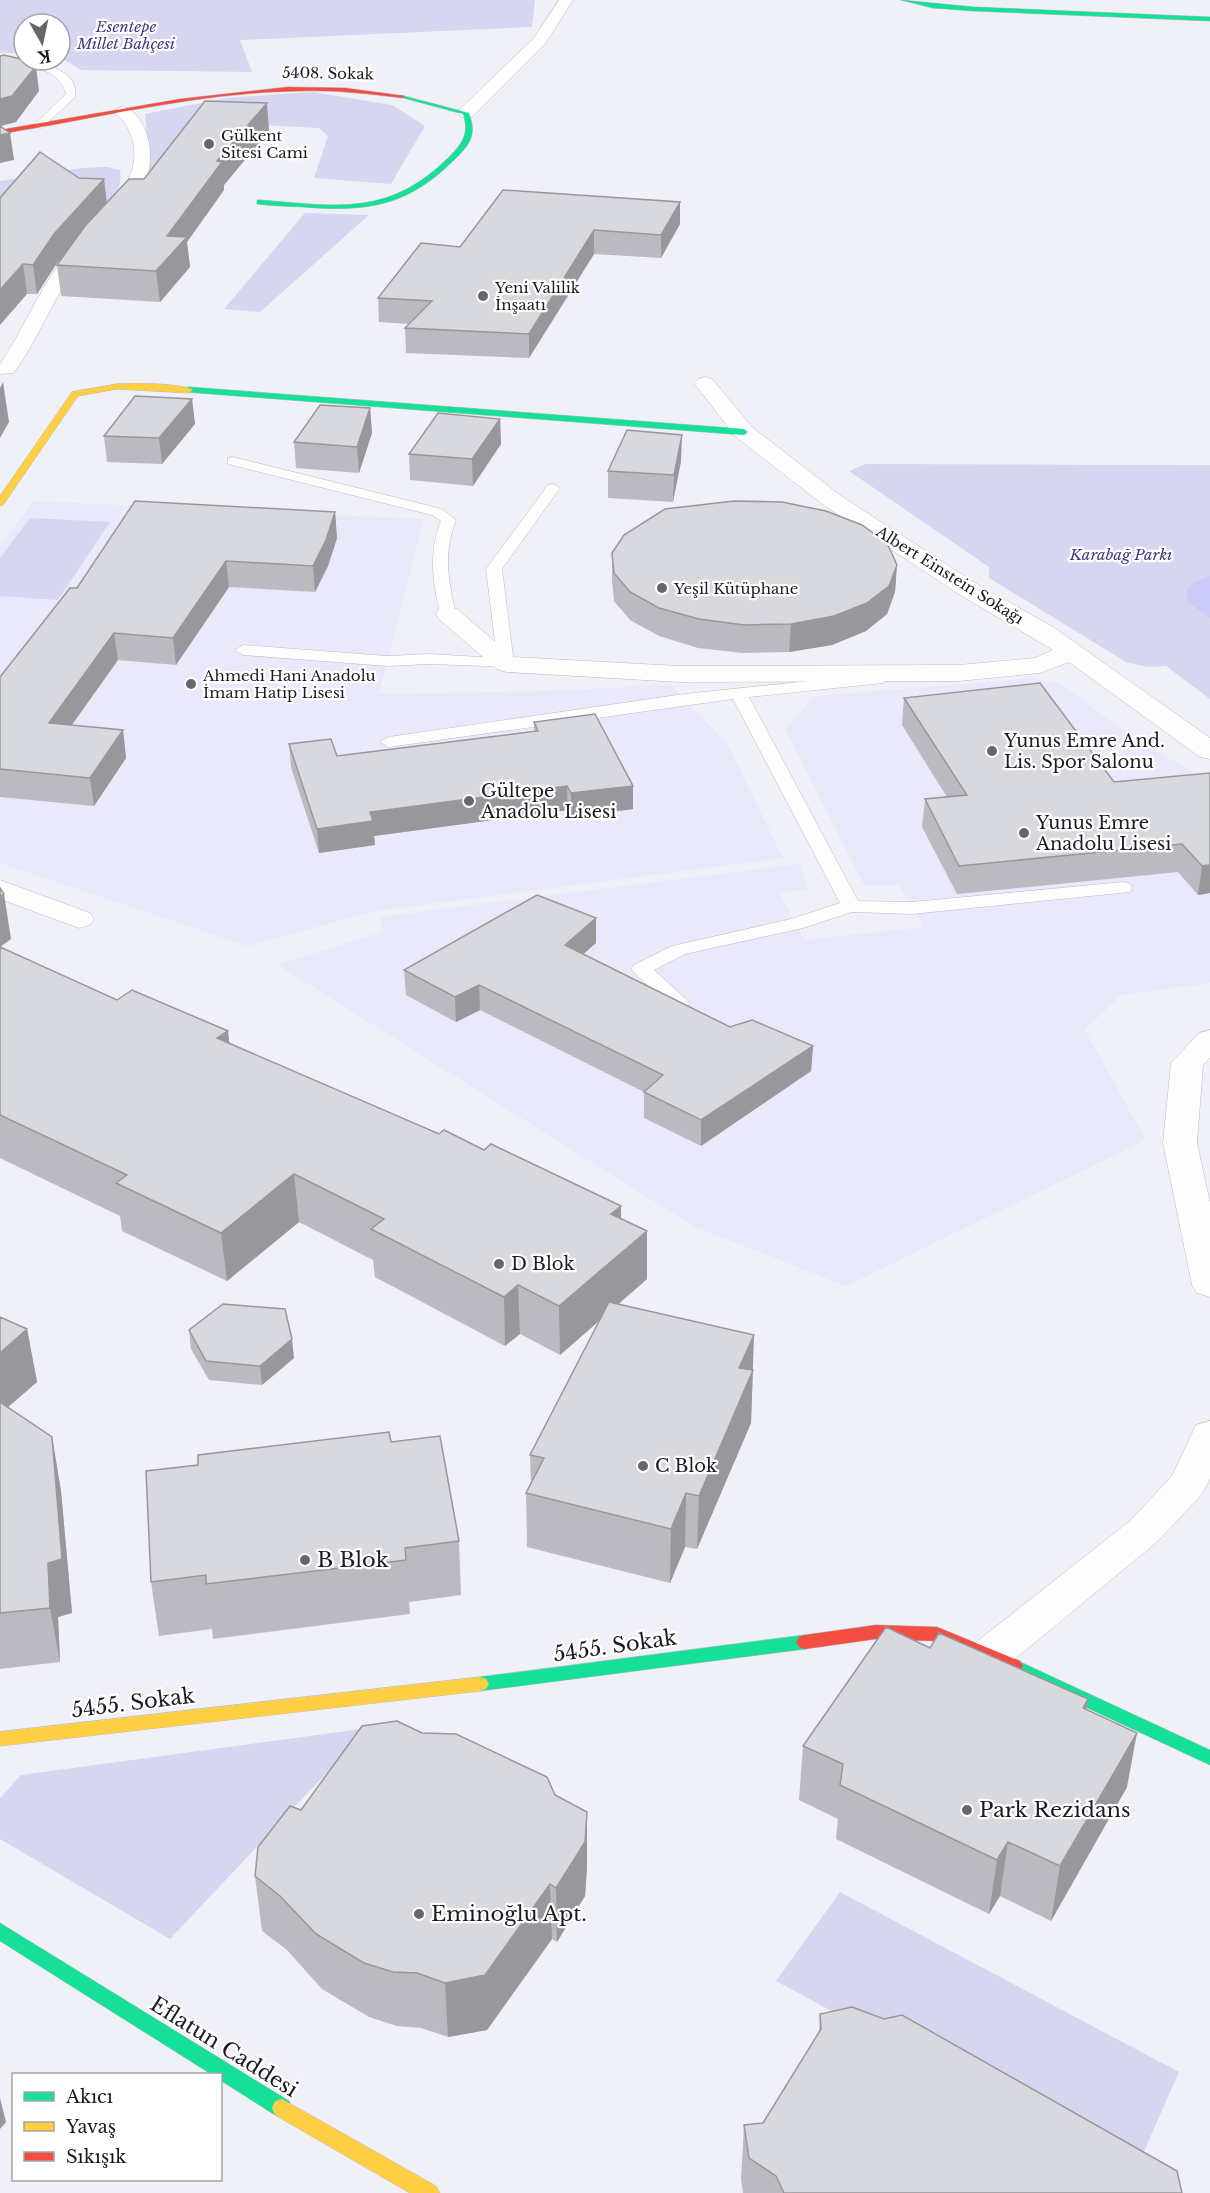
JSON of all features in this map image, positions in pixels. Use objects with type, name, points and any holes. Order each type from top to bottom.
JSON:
[{"type":"street","points":[[260,202],[338,207],[387,203],[429,183],[470,139],[471,126],[466,113],[540,40],[566,0]]},
{"type":"street","points":[[904,0],[974,9],[1210,20]]},
{"type":"street","points":[[954,0],[1118,1]]},
{"type":"street","name":"5408. Sokak","points":[[0,132],[232,92],[339,87],[430,100],[466,113]]},
{"type":"street","points":[[7,369],[18,354],[68,264],[135,190],[142,151],[135,122],[122,111]]},
{"type":"street","name":"Albert Einstein Sokağı","points":[[705,383],[744,432],[833,501],[971,591],[1072,651],[1210,751]]},
{"type":"street","points":[[0,503],[75,394],[92,388],[147,387],[744,432]]},
{"type":"street","points":[[448,614],[506,664],[679,674],[959,673],[1040,665],[1072,651]]},
{"type":"street","points":[[0,889],[79,919]]},
{"type":"street","points":[[1210,1040],[1187,1063],[1180,1143],[1210,1285]]},
{"type":"street","points":[[990,1655],[1144,1531],[1188,1484],[1210,1435]]},
{"type":"street","name":"5455. Sokak","points":[[0,1739],[552,1675],[876,1632],[937,1634],[990,1655],[1210,1758]]},
{"type":"street","name":"Eflatun Caddesi","points":[[0,1931],[285,2110],[429,2193]]},
{"type":"lane","points":[[38,126],[71,95],[69,83],[62,74],[57,72]]},
{"type":"lane","points":[[233,461],[437,512],[449,520],[443,532],[437,564],[448,614]]},
{"type":"lane","points":[[243,650],[387,661],[430,659],[506,664],[494,568],[553,488]]},
{"type":"lane","points":[[389,741],[684,699],[832,683],[959,673]]},
{"type":"lane","points":[[740,694],[744,707],[851,906]]},
{"type":"lane","points":[[680,1003],[641,969],[679,950],[796,924],[851,906],[912,908],[1123,888]]},
{"type":"shaded area","points":[[33,501],[424,519],[379,694],[547,691],[671,685],[728,745],[783,858],[375,911],[248,946],[0,863],[0,547]]},
{"type":"shaded area","points":[[1035,678],[1061,684],[1128,734],[1210,782],[1210,983],[1121,995],[1085,1030],[1146,1140],[846,1286],[693,1226],[278,965],[382,932],[380,917],[800,864],[808,890],[779,892],[804,940],[924,927],[899,885],[864,885],[785,729],[815,696]]},
{"type":"green space","name":"Esentepe Millet Bahçesi","points":[[0,0],[535,0],[532,27],[240,40],[252,72],[81,70],[72,64],[72,12],[12,12],[12,53],[0,53]]},
{"type":"green space","points":[[313,92],[392,105],[425,126],[391,184],[314,178],[328,136],[319,128],[223,123],[144,185],[150,168],[145,114],[227,98]]},
{"type":"green space","points":[[107,167],[120,170],[119,188],[109,203],[0,215],[0,181],[81,168]]},
{"type":"green space","points":[[305,213],[369,215],[260,312],[224,309]]},
{"type":"green space","name":"Karabağ Parkı","points":[[866,464],[1210,465],[1210,699],[1166,666],[1146,667],[1126,662],[989,578],[989,567],[849,471]]},
{"type":"green space","points":[[30,518],[110,522],[58,600],[0,596],[0,558]]},
{"type":"green space","points":[[369,1728],[170,1939],[0,1839],[0,1798],[21,1775]]},
{"type":"green space","points":[[840,1892],[1179,2072],[1134,2174],[776,1981]]},
{"type":"water","points":[[1210,576],[1210,618],[1188,602],[1186,592],[1194,582]]},
{"type":"building","points":[[0,56],[12,57],[12,72],[31,72],[12,96],[0,99]]},
{"type":"building","points":[[205,101],[267,103],[217,161],[222,162],[167,236],[187,237],[156,271],[57,265],[85,226],[129,179],[144,179]]},
{"type":"building","points":[[0,126],[10,133],[0,135]]},
{"type":"building","points":[[40,152],[79,178],[104,179],[54,234],[33,265],[23,264],[0,290],[0,198]]},
{"type":"building","name":"Yeni Valilik İnşaatı","points":[[503,190],[680,202],[661,235],[594,230],[529,334],[405,328],[432,301],[378,298],[421,243],[460,247]]},
{"type":"building","points":[[135,396],[192,399],[159,438],[104,436]]},
{"type":"building","points":[[320,405],[370,408],[357,447],[294,442]]},
{"type":"building","points":[[438,413],[500,419],[472,459],[409,454]]},
{"type":"building","points":[[627,430],[682,435],[674,475],[608,471]]},
{"type":"building","points":[[135,501],[335,512],[326,540],[313,566],[226,561],[173,638],[114,633],[49,723],[123,730],[90,778],[0,769],[0,677],[70,588],[77,588]]},
{"type":"building","name":"Yeşil Kütüphane","points":[[734,501],[782,502],[826,511],[862,525],[887,543],[897,565],[889,586],[867,603],[834,616],[791,624],[744,625],[699,619],[659,608],[630,592],[614,573],[612,553],[624,535],[665,509]]},
{"type":"building","points":[[1040,683],[1114,782],[1210,773],[1210,865],[1202,866],[1182,844],[959,866],[925,799],[967,795],[904,698]]},
{"type":"building","points":[[595,714],[633,786],[571,793],[567,786],[370,812],[373,821],[317,829],[289,744],[331,739],[337,756],[538,731],[534,722]]},
{"type":"building","points":[[537,895],[596,918],[565,945],[730,1027],[752,1020],[813,1046],[701,1120],[644,1092],[663,1075],[479,985],[455,997],[404,970]]},
{"type":"building","points":[[0,947],[117,1000],[132,990],[228,1031],[217,1038],[439,1134],[444,1130],[484,1150],[491,1144],[621,1206],[611,1214],[647,1231],[559,1306],[518,1285],[504,1297],[371,1229],[384,1219],[294,1174],[221,1233],[116,1183],[127,1175],[0,1115]]},
{"type":"building","name":"C Blok","points":[[609,1302],[754,1335],[739,1368],[753,1370],[699,1496],[686,1493],[671,1529],[526,1493],[544,1458],[530,1455]]},
{"type":"building","points":[[223,1304],[285,1309],[292,1339],[260,1366],[206,1361],[189,1330]]},
{"type":"building","points":[[0,1317],[27,1329],[0,1353]]},
{"type":"building","points":[[0,1402],[52,1437],[62,1559],[48,1563],[50,1608],[0,1613]]},
{"type":"building","points":[[389,1432],[391,1442],[440,1436],[459,1541],[405,1548],[406,1560],[206,1584],[206,1575],[151,1582],[146,1471],[198,1465],[198,1455]]},
{"type":"building","name":"Park Rezidans","points":[[886,1627],[930,1648],[939,1633],[1088,1699],[1083,1708],[1137,1733],[1060,1866],[1008,1842],[997,1860],[840,1785],[843,1764],[803,1746]]},
{"type":"building","name":"Eminoğlu Apt.","points":[[397,1721],[422,1733],[456,1734],[547,1777],[555,1795],[587,1812],[585,1842],[556,1888],[550,1884],[485,1975],[445,1983],[417,1973],[393,1972],[364,1963],[316,1934],[280,1896],[255,1876],[258,1847],[290,1806],[301,1810],[362,1726]]},
{"type":"building","points":[[852,2007],[884,2019],[902,2015],[1177,2171],[1182,2193],[784,2193],[776,2176],[749,2158],[744,2125],[763,2123],[821,2029],[820,2014]]},
{"type":"traffic: fast","points":[[904,0],[933,6],[974,9],[1210,19]]},
{"type":"traffic: fast","points":[[260,202],[340,207],[364,205],[388,201],[410,192],[432,178],[469,137],[470,127],[466,113],[402,96]]},
{"type":"traffic: fast","points":[[189,390],[744,432]]},
{"type":"traffic: fast","points":[[480,1684],[805,1642]]},
{"type":"traffic: fast","points":[[1014,1666],[1210,1758]]},
{"type":"traffic: fast","points":[[0,1931],[282,2108]]},
{"type":"traffic: slow","points":[[0,503],[75,394],[117,386],[189,390]]},
{"type":"traffic: slow","points":[[0,1739],[480,1684]]},
{"type":"traffic: slow","points":[[282,2108],[429,2193]]},
{"type":"traffic: jam","points":[[0,132],[216,95],[252,91],[317,89],[402,96]]},
{"type":"traffic: jam","points":[[805,1642],[876,1632],[937,1634],[1014,1666]]},
{"type":"place","name":"Gülkent Sitesi Cami","points":[[209,144]]},
{"type":"place","name":"Yeni Valilik İnşaatı","points":[[483,296]]},
{"type":"place","name":"Yeşil Kütüphane","points":[[662,588]]},
{"type":"place","name":"Ahmedi Hani Anadolu İmam Hatip Lisesi","points":[[191,684]]},
{"type":"place","name":"Yunus Emre And. Lis. Spor Salonu","points":[[992,751]]},
{"type":"place","name":"Gültepe Anadolu Lisesi","points":[[469,801]]},
{"type":"place","name":"Yunus Emre Anadolu Lisesi","points":[[1024,833]]},
{"type":"place","name":"D Blok","points":[[499,1264]]},
{"type":"place","name":"C Blok","points":[[643,1466]]},
{"type":"place","name":"B Blok","points":[[305,1560]]},
{"type":"place","name":"Park Rezidans","points":[[967,1810]]},
{"type":"place","name":"Eminoğlu Apt.","points":[[419,1914]]}]
